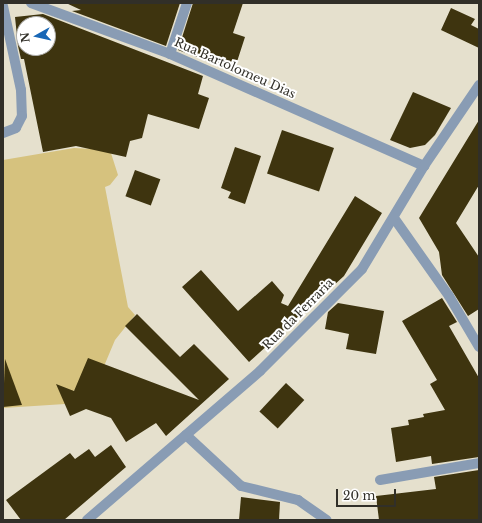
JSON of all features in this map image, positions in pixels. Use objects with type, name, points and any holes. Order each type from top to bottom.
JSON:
[{"type":"street","name":"Rua Bartolomeu Dias","points":[[31,3],[170,54],[424,166]]},
{"type":"street","points":[[170,54],[187,3]]},
{"type":"street","points":[[3,6],[21,90],[22,116],[16,128],[3,133]]},
{"type":"street","name":"Rua da Ferraria","points":[[87,520],[260,371],[362,269],[424,166],[476,96],[479,85]]},
{"type":"street","points":[[394,218],[449,296],[479,347]]},
{"type":"street","points":[[186,435],[241,486],[298,500],[327,520]]},
{"type":"street","points":[[380,480],[479,463]]},
{"type":"shaded area","points":[[74,148],[110,150],[118,175],[110,185],[105,187],[128,307],[135,315],[115,340],[91,397],[74,390],[65,404],[3,408],[3,160]]},
{"type":"building","points":[[66,3],[180,3],[166,46],[72,11],[81,10]]},
{"type":"building","points":[[193,3],[243,3],[233,33],[245,37],[234,71],[178,50]]},
{"type":"building","points":[[451,8],[475,19],[471,25],[479,29],[479,48],[441,30]]},
{"type":"building","points":[[43,14],[48,16],[24,16]]},
{"type":"building","points":[[56,19],[203,76],[198,94],[209,98],[199,129],[148,114],[142,138],[130,141],[126,157],[76,146],[43,152],[24,59],[21,59],[20,56],[56,56]]},
{"type":"building","points":[[413,92],[451,108],[435,135],[425,145],[410,148],[390,140]]},
{"type":"building","points":[[479,120],[479,185],[456,223],[479,257],[479,309],[468,316],[442,275],[439,252],[419,218]]},
{"type":"building","points":[[282,130],[334,148],[319,191],[267,173]]},
{"type":"building","points":[[235,147],[261,156],[245,204],[228,198],[231,192],[221,188]]},
{"type":"building","points":[[135,170],[160,179],[151,206],[125,196]]},
{"type":"building","points":[[355,196],[382,213],[344,276],[249,362],[182,287],[201,270],[238,311],[272,281],[284,295],[281,303],[288,306]]},
{"type":"building","points":[[442,298],[457,322],[449,326],[479,378],[479,457],[432,464],[431,456],[396,462],[391,428],[409,425],[408,420],[424,417],[423,414],[445,410],[430,384],[437,380],[402,321]]},
{"type":"building","points":[[338,303],[384,311],[376,354],[346,349],[349,334],[325,329],[328,312]]},
{"type":"building","points":[[137,314],[180,357],[194,344],[229,379],[166,436],[156,423],[126,442],[111,418],[86,409],[70,416],[56,384],[74,391],[88,358],[199,400],[125,326]]},
{"type":"building","points":[[5,359],[22,405],[3,407]]},
{"type":"building","points":[[286,383],[304,400],[278,429],[259,412]]},
{"type":"building","points":[[111,445],[126,467],[64,520],[21,520],[6,500],[70,453],[75,459],[89,449],[95,457]]},
{"type":"building","points":[[479,470],[479,520],[379,520],[376,496],[436,489],[434,477]]},
{"type":"building","points":[[241,497],[280,502],[279,520],[239,520]]}]
